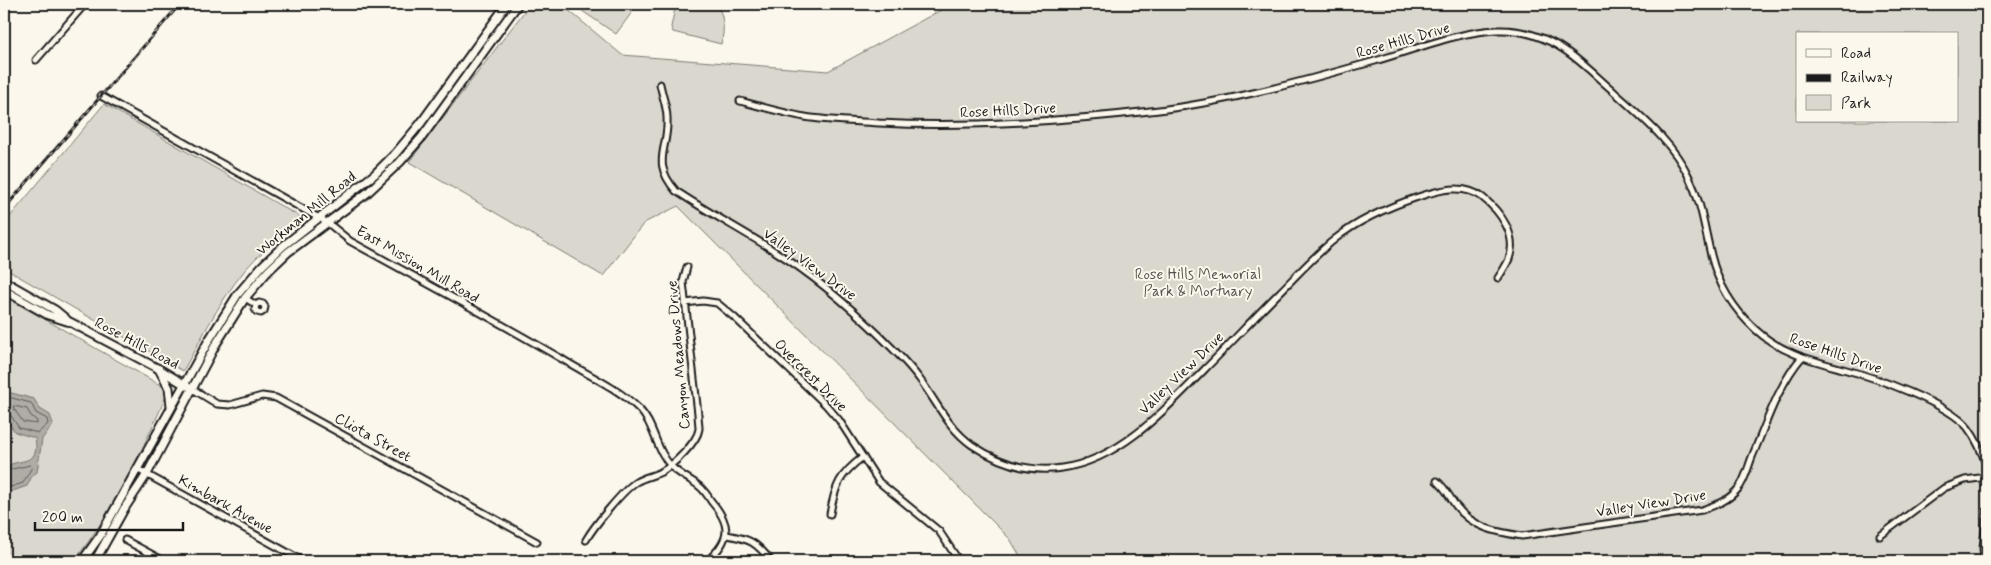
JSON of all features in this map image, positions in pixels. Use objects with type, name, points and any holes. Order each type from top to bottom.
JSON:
[{"type":"main road","name":"Workman Mill Road","points":[[88,560],[147,474],[191,388],[242,296],[262,266],[283,246],[375,174],[421,123],[507,4]]},
{"type":"main road","name":"Workman Mill Road","points":[[88,560],[214,331],[242,296],[288,252],[367,193],[400,162],[422,137],[518,4]]},
{"type":"main road","points":[[400,162],[399,155],[417,133],[421,123]]},
{"type":"main road","name":"Rose Hills Road","points":[[4,281],[55,310],[70,322]]},
{"type":"main road","name":"Rose Hills Road","points":[[4,290],[48,315],[70,322],[191,388]]},
{"type":"main road","points":[[159,369],[169,388],[171,408]]},
{"type":"street","points":[[36,60],[85,4]]},
{"type":"street","name":"Rose Hills Drive","points":[[740,101],[787,114],[810,118],[898,124],[994,124],[1088,118],[1169,109],[1265,90],[1320,77],[1473,33],[1505,30],[1527,33],[1554,44],[1572,55],[1647,121],[1666,142],[1688,175],[1694,188],[1704,218],[1713,263],[1730,301],[1744,318],[1768,340],[1802,358],[1860,374],[1946,410],[1968,427],[1977,441],[1987,468]]},
{"type":"street","name":"Valley View Drive","points":[[660,84],[668,119],[662,167],[666,178],[676,191],[778,253],[831,293],[897,352],[920,379],[946,420],[964,439],[991,456],[1017,466],[1040,469],[1063,468],[1090,461],[1114,449],[1161,414],[1321,250],[1360,221],[1398,204],[1436,191],[1454,188],[1476,192],[1490,204],[1507,225],[1511,241],[1510,257],[1498,278]]},
{"type":"street","name":"East Mission Mill Road","points":[[101,96],[328,223],[350,241],[546,350],[610,388],[639,408],[650,424],[663,456],[670,465]]},
{"type":"street","name":"Canyon Meadows Drive","points":[[586,540],[595,525],[635,482],[660,472],[670,465],[690,446],[699,429],[683,282],[687,267]]},
{"type":"street","points":[[242,296],[254,304]]},
{"type":"street","name":"Overcrest Drive","points":[[685,303],[703,301],[717,303],[735,318],[826,405],[839,420],[879,482],[939,531],[959,561]]},
{"type":"street","name":"Valley View Drive","points":[[1437,481],[1462,514],[1477,525],[1495,532],[1522,536],[1702,510],[1718,505],[1726,501],[1740,487],[1791,369],[1802,358]]},
{"type":"street","name":"Cliota Street","points":[[191,388],[217,404],[230,405],[262,396],[276,398],[538,542]]},
{"type":"street","points":[[830,514],[836,488],[843,474],[863,458]]},
{"type":"street","points":[[670,465],[684,478],[700,487],[720,511],[726,523],[727,535],[718,552],[707,561]]},
{"type":"street","name":"Kimbark Avenue","points":[[137,469],[303,561]]},
{"type":"street","points":[[1880,536],[1944,488],[1965,480],[1987,477]]},
{"type":"street","points":[[1984,561],[1987,510]]},
{"type":"street","points":[[727,535],[752,541],[760,546],[771,561]]},
{"type":"street","points":[[125,540],[164,561]]},
{"type":"green space","name":"Rose Hills Memorial Park & Mortuary","points":[[530,4],[561,4],[622,55],[828,71],[952,4],[1987,4],[1987,561],[1023,561],[1010,539],[678,206],[644,223],[603,276],[409,162]]},
{"type":"green space","points":[[572,4],[638,4],[616,34]]},
{"type":"green space","points":[[676,4],[717,4],[723,24],[721,44],[673,32],[671,27]]},
{"type":"green space","points":[[104,104],[302,218],[245,270],[225,297],[183,371],[4,268],[4,224]]},
{"type":"green space","points":[[4,296],[169,390],[115,500],[74,561],[4,561]]},
{"type":"water","points":[[4,391],[34,399],[40,409],[50,415],[53,424],[42,439],[37,472],[32,476],[27,486],[10,492],[4,490],[4,468],[31,458],[35,454],[36,447],[35,438],[15,432],[4,416]]},
{"type":"railway","points":[[4,209],[180,4]]}]
